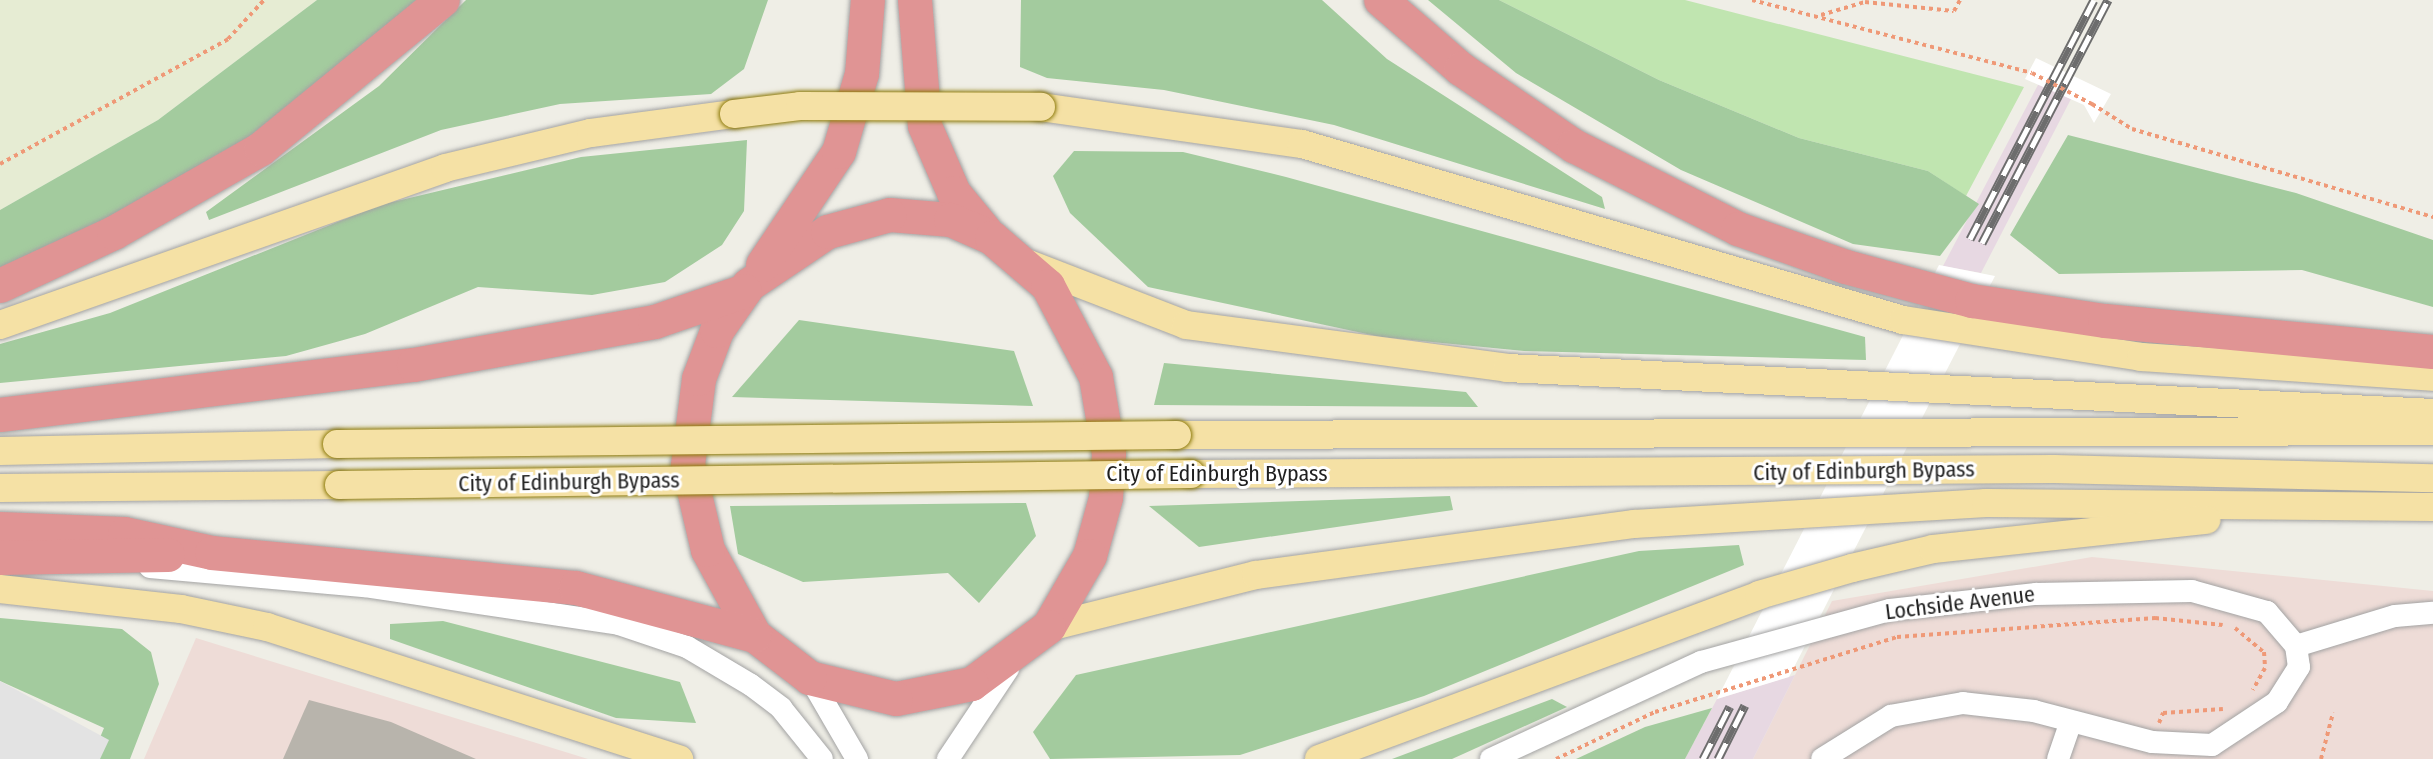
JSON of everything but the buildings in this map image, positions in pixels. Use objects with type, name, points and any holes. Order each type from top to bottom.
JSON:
[{"type":"highway","points":[[14,280],[261,149],[443,0]]},
{"type":"highway","points":[[755,636],[708,550],[688,465],[699,379],[717,331],[839,152],[862,74],[868,0]]},
{"type":"highway","points":[[0,529],[125,534],[212,553],[576,588],[755,636],[810,678],[861,696],[928,696],[972,684],[1022,653],[1049,627],[1090,556],[1106,498],[1109,454],[1096,377],[1077,332],[1048,286],[992,238],[954,193],[925,126],[915,0]]},
{"type":"highway","points":[[1381,0],[1461,69],[1574,146],[1738,229],[1846,267],[1972,301],[2105,321],[2433,352]]},
{"type":"highway","points":[[0,415],[414,365],[655,322],[747,288],[828,232],[861,219],[927,215],[992,238]]},
{"type":"highway","points":[[0,558],[212,553]]},
{"type":"main road","points":[[0,325],[445,168],[591,133],[734,114],[847,105],[1041,107],[1302,144],[1903,320],[2141,357],[2433,377]]},
{"type":"main road","points":[[1021,261],[1186,325],[1507,368],[2433,413]]},
{"type":"main road","name":"City of Edinburgh Bypass","points":[[0,451],[337,444],[1177,435],[2433,431]]},
{"type":"main road","name":"City of Edinburgh Bypass","points":[[0,488],[1191,474],[2054,469],[2433,478]]},
{"type":"main road","points":[[1049,627],[1256,575],[1634,524],[1986,503],[2334,509],[2433,507]]},
{"type":"main road","points":[[1319,759],[1759,595],[1852,568],[2028,536],[2334,509]]},
{"type":"main road","points":[[0,589],[181,609],[267,627],[679,759]]},
{"type":"street","points":[[55,558],[365,586],[619,624],[687,647],[741,678],[781,708],[822,759]]},
{"type":"street","name":"Lochside Avenue","points":[[1491,759],[1701,662],[1890,610],[2036,594],[2192,591],[2267,612],[2296,646]]},
{"type":"street","points":[[1822,759],[1857,732],[1927,706],[1998,704],[2188,748],[2238,734],[2291,684],[2296,646],[2395,616],[2433,613]]},
{"type":"street","points":[[948,759],[1022,653]]},
{"type":"street","points":[[810,678],[857,759]]},
{"type":"street","points":[[2058,759],[2071,722]]},
{"type":"path","points":[[0,164],[228,39],[264,0]]},
{"type":"path","points":[[1752,0],[2032,73],[2132,129],[2433,217]]},
{"type":"path","points":[[1819,16],[1865,2],[1954,11],[1960,0]]},
{"type":"path","points":[[1556,759],[1655,712],[1897,637],[2155,618],[2206,622],[2251,636],[2264,652],[2265,668],[2248,697]]},
{"type":"path","points":[[2152,742],[2163,713],[2231,707]]},
{"type":"path","points":[[2321,759],[2333,713]]},
{"type":"shaded area","points":[[2039,83],[2071,99],[1981,273],[1943,266]]},
{"type":"shaded area","points":[[2092,557],[2433,591],[2433,759],[1753,759],[1832,601]]},
{"type":"shaded area","points":[[196,638],[588,759],[144,759]]},
{"type":"shaded area","points":[[1795,675],[1753,759],[1685,759],[1717,699]]},
{"type":"shaded area","points":[[0,681],[109,740],[100,759],[0,759]]},
{"type":"green space","points":[[0,0],[317,0],[158,120],[0,210]]},
{"type":"green space","points":[[317,0],[443,0],[367,70],[0,286],[0,210],[158,120]]},
{"type":"green space","points":[[466,0],[768,0],[744,69],[711,94],[560,104],[441,130],[209,220],[206,212],[379,86]]},
{"type":"green space","points":[[1021,0],[1322,0],[1387,59],[1602,197],[1605,209],[1334,125],[1164,90],[1047,78],[1020,67]]},
{"type":"green space","points":[[1428,0],[1499,0],[1659,80],[1799,138],[1928,171],[1979,204],[1940,256],[1853,244],[1681,170],[1516,73]]},
{"type":"green space","points":[[1499,0],[1685,0],[2024,87],[1966,196],[1928,171],[1799,138],[1659,80]]},
{"type":"green space","points":[[2068,135],[2296,193],[2433,240],[2433,307],[2302,270],[2059,274],[2010,235]]},
{"type":"green space","points":[[747,140],[744,211],[722,245],[665,282],[592,295],[478,287],[365,334],[286,356],[0,383],[0,344],[110,313],[380,205],[581,157]]},
{"type":"green space","points":[[1074,151],[1183,152],[1286,177],[1865,337],[1866,360],[1524,351],[1381,337],[1148,287],[1070,213],[1053,176]]},
{"type":"green space","points":[[799,320],[1014,351],[1033,406],[732,397]]},
{"type":"green space","points":[[1164,363],[1466,392],[1478,407],[1154,405]]},
{"type":"green space","points":[[1450,496],[1453,510],[1199,547],[1149,506]]},
{"type":"green space","points":[[1026,503],[1036,536],[979,603],[948,573],[803,582],[738,554],[730,506]]},
{"type":"green space","points":[[1739,545],[1744,565],[1424,696],[1240,755],[1050,759],[1033,732],[1076,675],[1639,551]]},
{"type":"green space","points":[[0,618],[122,629],[151,652],[159,684],[130,759],[91,759],[104,728],[0,681]]},
{"type":"green space","points":[[443,621],[680,682],[696,723],[616,718],[390,639],[390,624]]},
{"type":"green space","points":[[1552,699],[1567,707],[1452,759],[1392,759]]},
{"type":"green space","points":[[1712,708],[1685,759],[1576,759],[1645,727]]},
{"type":"pier","points":[[2036,58],[2111,94],[2094,123],[2084,105],[2025,79]]},
{"type":"pier","points":[[1939,265],[1995,276],[1789,677],[1717,699]]},
{"type":"railway","points":[[1970,239],[2094,0]]},
{"type":"railway","points":[[1982,243],[2108,0]]},
{"type":"railway","points":[[1718,759],[1745,705]]},
{"type":"railway","points":[[1703,759],[1730,706]]}]
